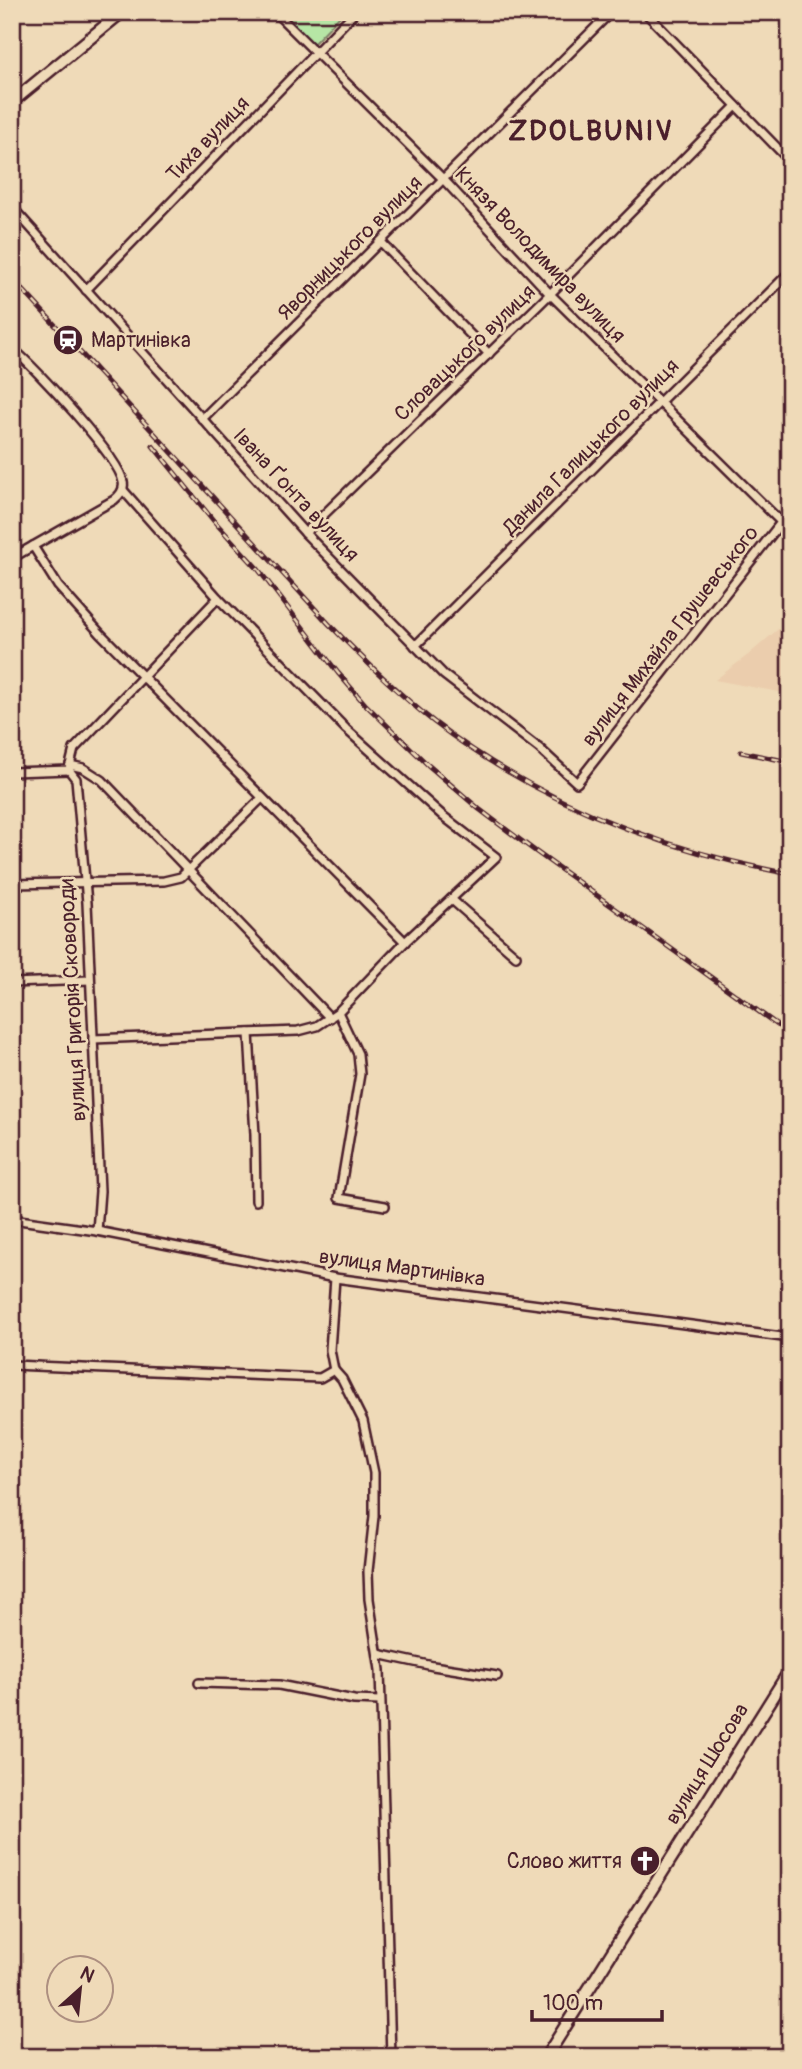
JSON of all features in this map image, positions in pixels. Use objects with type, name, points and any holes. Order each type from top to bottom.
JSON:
[{"type":"main road","points":[[12,102],[122,12]]},
{"type":"main road","name":"вулиця Шосова","points":[[546,2057],[789,1673]]},
{"type":"street","name":"Князя Володимира вулиця","points":[[275,12],[444,180],[550,294],[780,522]]},
{"type":"street","name":"Тиха вулиця","points":[[86,290],[355,12]]},
{"type":"street","name":"Яворницького вулиця","points":[[202,419],[611,12]]},
{"type":"street","points":[[645,12],[790,161]]},
{"type":"street","name":"Словацького вулиця","points":[[305,533],[550,294],[736,106]]},
{"type":"street","name":"Івана Ґонта вулиця","points":[[12,207],[305,533],[415,646],[444,675],[540,749],[578,783]]},
{"type":"street","points":[[381,242],[489,354]]},
{"type":"street","name":"Данила Галицького вулиця","points":[[415,646],[790,272]]},
{"type":"street","points":[[12,348],[39,374],[109,455],[118,468],[123,490],[218,598],[346,729],[443,816],[496,857],[405,942],[338,1012],[317,1026],[298,1031],[93,1039]]},
{"type":"street","points":[[12,546],[16,556],[114,500],[123,490]]},
{"type":"street","name":"вулиця Михайла Грушевського","points":[[578,783],[790,511]]},
{"type":"street","points":[[33,546],[58,586],[142,677],[405,942]]},
{"type":"street","points":[[70,767],[74,749],[218,598]]},
{"type":"street","name":"вулиця Григорія Сковороди","points":[[70,767],[76,779],[85,882],[100,1191],[97,1231]]},
{"type":"street","points":[[12,772],[83,768],[102,780],[187,872],[330,1018]]},
{"type":"street","points":[[12,884],[164,881],[181,877],[262,798]]},
{"type":"street","points":[[451,899],[516,956]]},
{"type":"street","points":[[12,984],[90,980]]},
{"type":"street","points":[[338,1012],[359,1054],[360,1074],[339,1198],[386,1206]]},
{"type":"street","points":[[249,1033],[256,1201]]},
{"type":"street","name":"вулиця Мартинівка","points":[[12,1219],[97,1231],[335,1278],[790,1338]]},
{"type":"street","points":[[335,1278],[330,1350],[334,1370],[342,1379],[363,1421],[374,1473],[374,1516],[368,1585],[378,1654],[391,2057]]},
{"type":"street","points":[[12,1365],[320,1378],[334,1370]]},
{"type":"street","points":[[378,1654],[497,1676]]},
{"type":"street","points":[[199,1683],[279,1685],[354,1700],[380,1702]]},
{"type":"shaded area","points":[[790,619],[790,694],[715,680],[748,655]]},
{"type":"green space","points":[[280,12],[344,12],[313,44]]},
{"type":"railway","points":[[12,278],[329,624],[406,699],[434,722],[474,751],[516,776],[603,819],[695,851],[790,874]]},
{"type":"railway","points":[[153,446],[213,520],[258,569],[338,673],[365,704],[428,765],[479,809],[535,851],[790,1034]]},
{"type":"railway","points":[[741,752],[790,762]]},
{"type":"place","name":"Мартинівка","points":[[68,340]]},
{"type":"place","name":"Слово життя","points":[[645,1861]]},
{"type":"district","name":"ZDOLBUNIV","points":[[591,131]]}]
